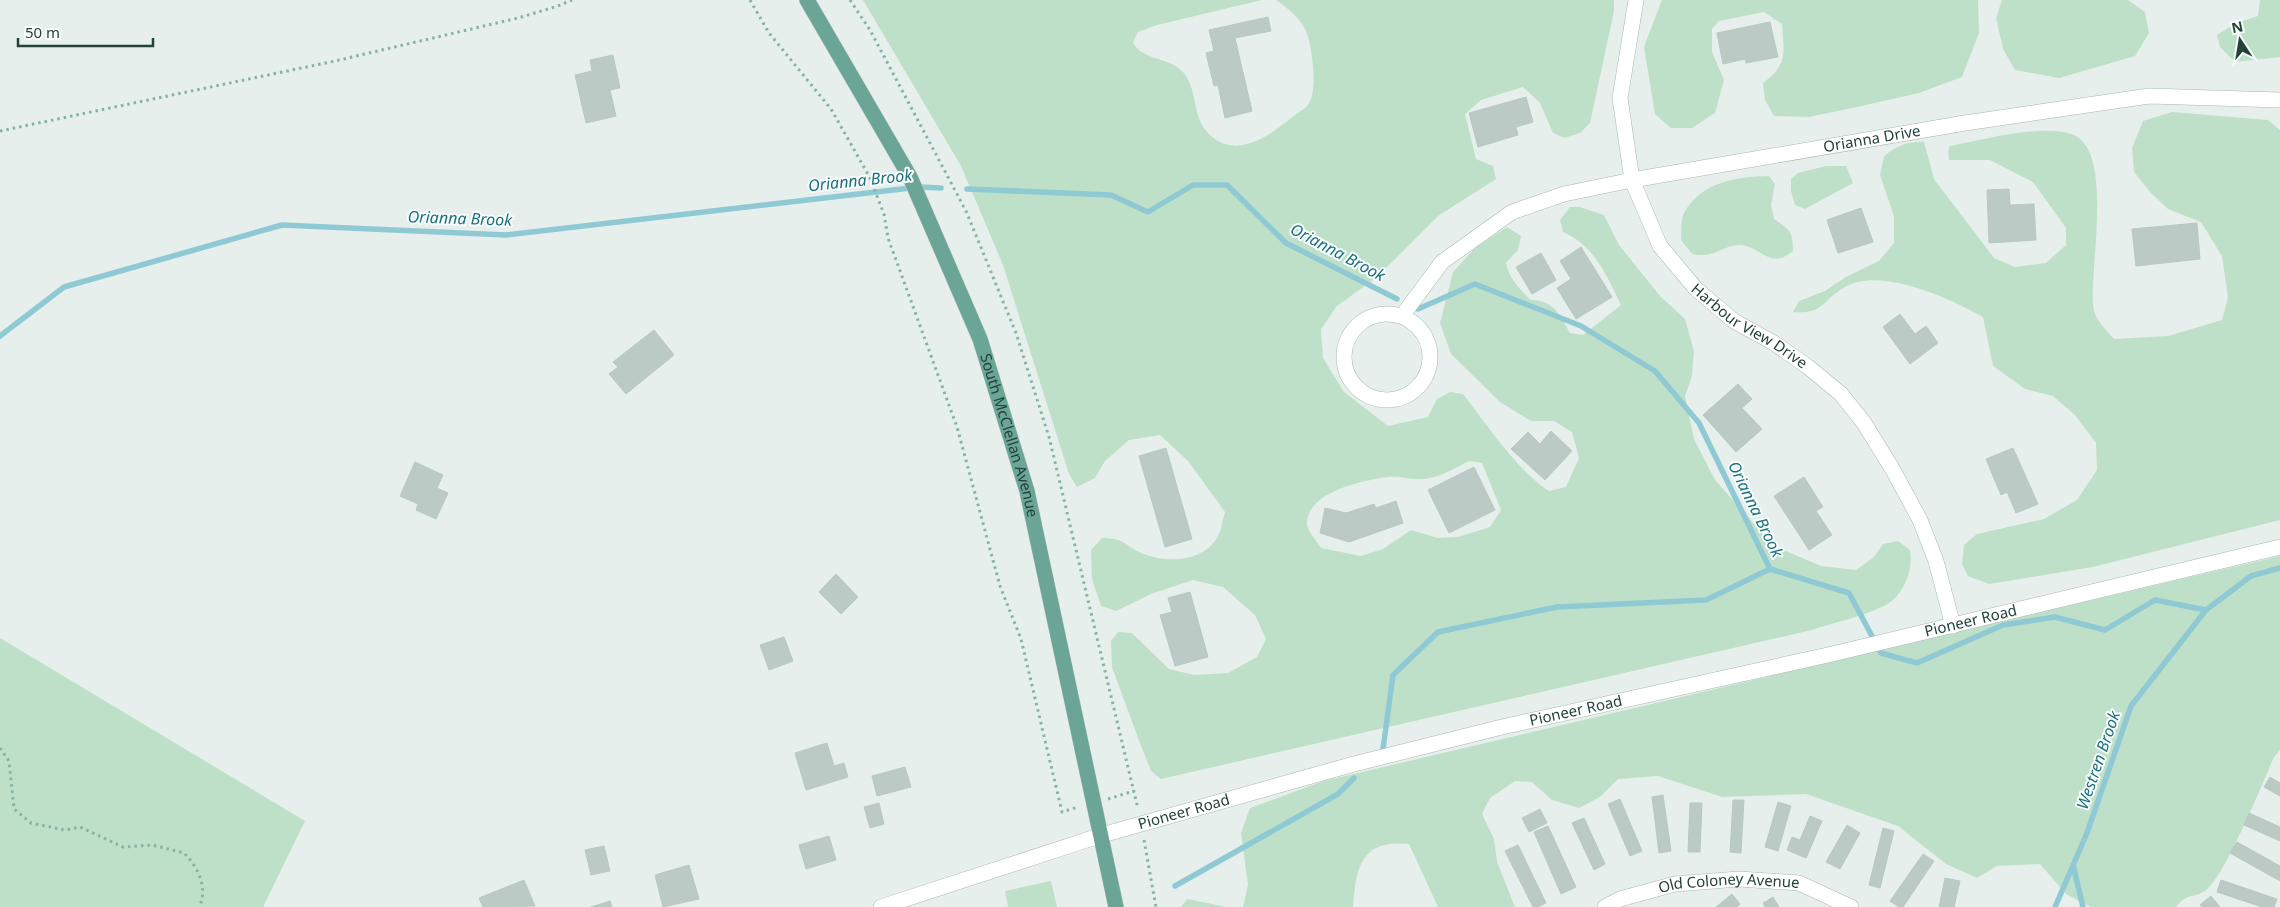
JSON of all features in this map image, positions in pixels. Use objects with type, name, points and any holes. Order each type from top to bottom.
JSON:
[{"type":"main road","name":"South McClellan Avenue","points":[[807,0],[910,177],[980,339],[1027,491],[1116,907]]},
{"type":"street","name":"Harbour View Drive","points":[[1636,0],[1620,98],[1632,180],[1660,246],[1696,289],[1734,321],[1774,343],[1807,366],[1841,394],[1864,423],[1893,470],[1920,520],[1936,561],[1953,626]]},
{"type":"street","name":"Orianna Drive","points":[[1402,316],[1442,262],[1512,212],[1564,194],[1632,180],[1965,123],[2149,96],[2280,100]]},
{"type":"street","points":[[1389,314],[1402,316],[1415,324],[1425,335],[1430,349],[1428,371],[1417,390],[1404,398],[1390,401],[1375,399],[1362,393],[1352,383],[1344,364],[1346,343],[1352,331],[1362,322],[1375,316],[1389,314]]},
{"type":"street","name":"Pioneer Road","points":[[881,907],[1102,835],[1354,764],[1502,727],[1953,626],[2280,547]]},
{"type":"street","name":"Old Coloney Avenue","points":[[1605,907],[1620,899],[1675,884],[1739,879],[1798,883],[1851,907]]},
{"type":"path","points":[[0,131],[335,61],[518,18],[572,0]]},
{"type":"path","points":[[750,0],[769,33],[831,109],[869,176],[884,214],[891,247],[957,427],[1000,586],[1021,639],[1062,812],[1134,791]]},
{"type":"path","points":[[850,0],[870,30],[966,211],[1016,333],[1049,437],[1134,791],[1156,907]]},
{"type":"path","points":[[0,748],[10,761],[14,809],[31,823],[65,830],[80,827],[123,847],[152,845],[184,853],[199,874],[202,889],[202,902],[199,907]]},
{"type":"green space","points":[[863,0],[1262,0],[1157,25],[1138,32],[1133,42],[1142,52],[1181,70],[1191,86],[1201,123],[1207,132],[1225,144],[1236,146],[1247,144],[1268,135],[1305,108],[1312,97],[1314,77],[1308,35],[1296,16],[1276,0],[1614,0],[1614,11],[1590,123],[1580,133],[1564,138],[1553,133],[1540,103],[1523,87],[1481,100],[1465,114],[1476,159],[1493,166],[1496,179],[1438,216],[1377,277],[1337,306],[1321,329],[1323,358],[1344,392],[1388,426],[1428,417],[1437,399],[1450,392],[1463,394],[1503,446],[1537,482],[1549,491],[1566,487],[1579,458],[1572,432],[1554,421],[1531,421],[1500,402],[1451,354],[1440,323],[1453,272],[1475,248],[1507,227],[1521,236],[1518,250],[1506,263],[1516,283],[1531,300],[1551,306],[1563,320],[1570,333],[1583,335],[1621,305],[1598,262],[1583,245],[1563,232],[1560,220],[1570,207],[1580,207],[1604,215],[1619,245],[1660,296],[1685,319],[1694,351],[1692,376],[1685,396],[1694,439],[1715,480],[1774,546],[1821,566],[1856,570],[1874,557],[1883,544],[1898,541],[1910,550],[1909,574],[1906,582],[1897,596],[1884,606],[1812,630],[1161,779],[1151,771],[1112,667],[1111,641],[1118,632],[1132,633],[1169,669],[1194,675],[1228,673],[1257,657],[1266,639],[1255,615],[1223,587],[1193,580],[1151,594],[1116,611],[1101,606],[1092,579],[1091,550],[1102,538],[1110,538],[1121,541],[1138,551],[1154,557],[1176,559],[1197,555],[1213,543],[1220,532],[1225,512],[1188,461],[1160,435],[1129,440],[1105,461],[1095,478],[1077,487],[1069,474],[1003,265],[961,166]],"holes":[[[1469,461],[1482,463],[1501,510],[1490,527],[1458,537],[1438,538],[1411,530],[1383,549],[1361,556],[1321,548],[1308,528],[1309,514],[1315,504],[1325,496],[1351,485],[1388,477],[1419,479],[1435,477]]]},
{"type":"green space","points":[[1662,0],[1978,0],[1979,33],[1962,77],[1919,93],[1809,117],[1774,116],[1765,100],[1763,83],[1777,70],[1783,58],[1782,24],[1764,12],[1719,21],[1712,29],[1712,52],[1724,80],[1715,113],[1692,128],[1671,128],[1655,114],[1644,47]]},
{"type":"green space","points":[[2002,0],[2128,0],[2145,12],[2149,33],[2135,56],[2059,78],[2015,70],[2003,49],[1996,18]]},
{"type":"green space","points":[[2260,0],[2280,0],[2280,57],[2235,62],[2220,47],[2217,35],[2236,23],[2258,16]]},
{"type":"green space","points":[[2172,112],[2268,120],[2280,130],[2280,520],[2093,567],[1989,584],[1968,576],[1962,564],[1964,545],[1977,534],[2044,519],[2077,500],[2097,470],[2096,443],[2075,415],[2053,396],[2025,389],[1993,366],[1983,317],[1935,294],[1896,283],[1877,280],[1860,282],[1845,287],[1817,309],[1793,312],[1799,301],[1825,291],[1846,277],[1879,261],[1894,243],[1894,216],[1880,175],[1884,156],[1893,149],[1913,142],[1924,142],[1934,179],[1994,258],[2015,267],[2046,263],[2066,245],[2066,228],[2033,182],[1990,160],[1949,160],[1948,151],[1950,146],[2011,134],[2058,131],[2071,134],[2085,144],[2093,162],[2097,187],[2094,311],[2100,322],[2114,339],[2168,336],[2222,320],[2228,298],[2222,256],[2201,222],[2168,209],[2150,192],[2134,172],[2132,148],[2143,121]]},
{"type":"green space","points":[[1826,166],[1846,166],[1853,183],[1805,209],[1795,205],[1791,191],[1791,179],[1798,173]]},
{"type":"green space","points":[[1769,176],[1775,184],[1771,205],[1774,219],[1790,232],[1793,251],[1785,257],[1778,259],[1766,256],[1748,246],[1740,245],[1728,247],[1707,255],[1692,254],[1681,240],[1683,216],[1692,202],[1710,187],[1721,183]]},
{"type":"green space","points":[[2280,556],[2280,750],[2274,757],[2223,868],[2205,891],[2187,897],[2176,907],[2091,907],[2066,894],[2040,864],[1997,866],[1977,878],[1946,864],[1898,826],[1806,794],[1722,797],[1658,776],[1618,779],[1600,797],[1579,808],[1552,800],[1532,782],[1515,781],[1490,798],[1482,814],[1494,839],[1497,862],[1515,907],[1438,907],[1409,844],[1393,844],[1380,846],[1371,851],[1364,859],[1356,880],[1353,907],[1243,907],[1248,885],[1241,833],[1250,808],[1324,781]]},
{"type":"green space","points":[[0,638],[305,821],[263,907],[0,907]]},
{"type":"green space","points":[[1051,881],[1057,907],[1008,907],[1005,891]]},
{"type":"green space","points":[[1187,899],[1227,907],[1181,907]]},
{"type":"building","points":[[1268,17],[1271,31],[1235,38],[1252,111],[1225,118],[1218,85],[1214,86],[1206,53],[1214,51],[1209,30]]},
{"type":"building","points":[[1770,22],[1778,57],[1746,63],[1745,59],[1723,64],[1717,33]]},
{"type":"building","points":[[613,55],[620,88],[610,90],[616,116],[586,123],[575,75],[592,71],[590,60]]},
{"type":"building","points":[[1526,97],[1533,122],[1516,127],[1518,135],[1478,147],[1469,113]]},
{"type":"building","points":[[2009,189],[2010,205],[2034,204],[2036,240],[1989,243],[1987,190]]},
{"type":"building","points":[[1861,208],[1873,242],[1838,253],[1827,220]]},
{"type":"building","points":[[2197,223],[2200,259],[2136,266],[2132,229]]},
{"type":"building","points":[[1581,247],[1612,297],[1576,319],[1557,288],[1571,279],[1560,261]]},
{"type":"building","points":[[1541,253],[1556,280],[1532,294],[1516,267]]},
{"type":"building","points":[[1900,314],[1915,334],[1926,326],[1938,343],[1910,364],[1883,327]]},
{"type":"building","points":[[654,330],[674,355],[626,394],[609,374],[618,367],[613,362]]},
{"type":"building","points":[[1738,384],[1752,399],[1742,408],[1762,429],[1736,452],[1703,415]]},
{"type":"building","points":[[1551,431],[1572,451],[1545,480],[1511,449],[1528,432],[1540,444]]},
{"type":"building","points":[[1166,448],[1192,539],[1165,547],[1139,456]]},
{"type":"building","points":[[2013,448],[2038,504],[2016,513],[2007,492],[2001,495],[1986,459]]},
{"type":"building","points":[[415,462],[443,475],[437,488],[448,493],[436,519],[416,510],[418,504],[400,496]]},
{"type":"building","points":[[1474,467],[1495,510],[1449,533],[1428,490]]},
{"type":"building","points":[[1804,477],[1823,507],[1816,511],[1832,535],[1809,550],[1774,496]]},
{"type":"building","points":[[1396,501],[1403,523],[1349,542],[1320,533],[1325,508],[1346,513],[1374,504],[1376,508]]},
{"type":"building","points":[[836,574],[858,597],[841,614],[819,592]]},
{"type":"building","points":[[1190,592],[1208,657],[1175,666],[1160,615],[1172,612],[1168,598]]},
{"type":"building","points":[[784,637],[793,661],[769,670],[760,645]]},
{"type":"building","points":[[827,743],[834,766],[844,763],[848,777],[806,790],[795,753]]},
{"type":"building","points":[[905,767],[911,787],[877,796],[872,776]]},
{"type":"building","points":[[2270,777],[2280,783],[2280,796],[2264,787]]},
{"type":"building","points":[[1663,795],[1671,851],[1659,853],[1652,797]]},
{"type":"building","points":[[1620,799],[1642,851],[1630,856],[1608,804]]},
{"type":"building","points":[[1733,800],[1744,800],[1741,853],[1730,852]]},
{"type":"building","points":[[1778,802],[1791,806],[1778,851],[1765,847]]},
{"type":"building","points":[[879,803],[884,824],[870,828],[864,807]]},
{"type":"building","points":[[1690,803],[1702,803],[1700,852],[1688,852]]},
{"type":"building","points":[[1540,809],[1547,823],[1529,832],[1522,818]]},
{"type":"building","points":[[2249,813],[2280,827],[2280,841],[2244,825]]},
{"type":"building","points":[[1810,816],[1822,821],[1806,858],[1787,850],[1792,837],[1800,840]]},
{"type":"building","points":[[1584,818],[1605,864],[1594,870],[1572,823]]},
{"type":"building","points":[[1847,825],[1860,833],[1840,869],[1826,862]]},
{"type":"building","points":[[1548,826],[1576,887],[1561,894],[1534,832]]},
{"type":"building","points":[[1883,828],[1894,831],[1880,888],[1869,885]]},
{"type":"building","points":[[829,836],[836,860],[806,869],[799,845]]},
{"type":"building","points":[[2237,842],[2280,866],[2280,881],[2230,853]]},
{"type":"building","points":[[1518,845],[1546,903],[1538,907],[1533,907],[1505,851]]},
{"type":"building","points":[[604,846],[610,871],[591,875],[585,850]]},
{"type":"building","points":[[1923,854],[1934,861],[1903,907],[1899,907],[1890,901]]},
{"type":"building","points":[[689,865],[699,899],[663,907],[655,875]]},
{"type":"building","points":[[1945,878],[1960,881],[1954,907],[1939,907]]},
{"type":"building","points":[[524,880],[535,906],[483,907],[479,898]]},
{"type":"building","points":[[2221,880],[2277,899],[2274,907],[2262,907],[2217,892]]},
{"type":"building","points":[[1732,894],[1740,904],[1737,907],[1716,907]]},
{"type":"building","points":[[2211,896],[2220,907],[2202,907],[2200,905]]},
{"type":"building","points":[[1773,897],[1779,907],[1765,907],[1763,903]]},
{"type":"building","points":[[610,901],[612,907],[591,907]]},
{"type":"waterway","name":"Orianna Brook","points":[[967,189],[1111,195],[1148,212],[1193,185],[1227,185],[1286,243],[1397,299]]},
{"type":"waterway","name":"Orianna Brook","points":[[0,336],[64,287],[282,225],[506,235],[919,187],[941,188]]},
{"type":"waterway","name":"Orianna Brook","points":[[1418,309],[1475,284],[1581,326],[1655,371],[1699,423],[1770,569],[1849,593],[1881,653],[1917,663],[2003,625],[2055,617],[2105,630],[2155,600],[2206,610]]},
{"type":"waterway","name":"Westren Brook","points":[[2055,907],[2087,833],[2131,706],[2206,610],[2251,576],[2280,568]]},
{"type":"waterway","points":[[1383,749],[1393,675],[1438,632],[1557,607],[1706,600],[1770,569]]},
{"type":"waterway","points":[[1175,886],[1338,794],[1354,778]]},
{"type":"waterway","points":[[2073,865],[2083,907]]}]
